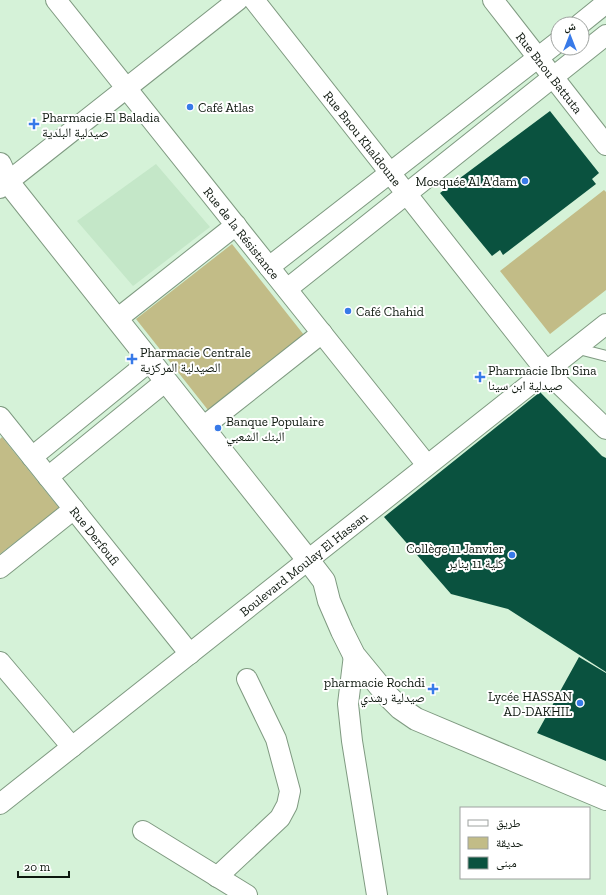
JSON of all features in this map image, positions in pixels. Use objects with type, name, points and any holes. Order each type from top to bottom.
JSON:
[{"type":"main road","points":[[3,178],[117,319],[324,581],[329,601],[354,655],[386,694],[400,708],[416,719],[606,799]]},
{"type":"street","name":"Rue de la Résistance","points":[[56,0],[428,465]]},
{"type":"street","points":[[3,178],[126,88],[238,0]]},
{"type":"street","name":"Rue Bnou Khaldoune","points":[[254,0],[546,371],[606,429]]},
{"type":"street","name":"Rue Bnou Battuta","points":[[493,0],[606,145]]},
{"type":"street","points":[[590,16],[606,3]]},
{"type":"street","points":[[287,289],[606,35]]},
{"type":"street","points":[[270,267],[550,48]]},
{"type":"street","points":[[117,319],[236,225]]},
{"type":"street","name":"Boulevard Moulay El Hassan","points":[[0,804],[606,324]]},
{"type":"street","points":[[203,427],[322,333]]},
{"type":"street","points":[[32,457],[150,361]]},
{"type":"street","points":[[48,477],[166,381]]},
{"type":"street","name":"Rue Derfoufi","points":[[1,421],[32,457],[190,654]]},
{"type":"street","points":[[0,568],[74,509]]},
{"type":"street","points":[[354,655],[348,704],[374,892]]},
{"type":"street","points":[[0,662],[72,747]]},
{"type":"street","points":[[217,877],[280,818],[287,805],[290,791],[276,739],[247,679]]},
{"type":"street","points":[[143,831],[247,895]]},
{"type":"lane","points":[[575,348],[606,356]]},
{"type":"shaded area","points":[[156,164],[210,227],[133,286],[77,221]]},
{"type":"green space","points":[[604,190],[606,192],[606,290],[550,334],[500,271]]},
{"type":"green space","points":[[232,244],[304,335],[208,410],[136,319]]},
{"type":"green space","points":[[2,437],[59,508],[0,554],[0,439]]},
{"type":"building","name":"Mosquée Al A'dam","points":[[550,111],[599,173],[592,179],[596,184],[503,255],[500,250],[492,256],[440,193]]},
{"type":"building","name":"Collège 11 Janvier كلية 11 يناير","points":[[540,392],[602,456],[606,458],[606,672],[508,609],[451,594],[384,517]]},
{"type":"building","name":"Lycée HASSAN AD-DAKHIL","points":[[579,657],[606,673],[606,761],[537,733]]},
{"type":"place","name":"Café Atlas","points":[[190,107]]},
{"type":"place","name":"Pharmacie El Baladia صيدلية البلدية","points":[[34,124]]},
{"type":"place","name":"Mosquée Al A'dam","points":[[525,181]]},
{"type":"place","name":"Café Chahid","points":[[348,311]]},
{"type":"place","name":"Pharmacie Centrale الصيدلية المركزية","points":[[132,359]]},
{"type":"place","name":"Pharmacie Ibn Sina صيدلية ابن سينا","points":[[480,377]]},
{"type":"place","name":"Banque Populaire البنك الشعبي","points":[[218,428]]},
{"type":"place","name":"Collège 11 Janvier كلية 11 يناير","points":[[512,555]]},
{"type":"place","name":"pharmacie Rochdi صيدلية رشدي","points":[[433,689]]},
{"type":"place","name":"Lycée HASSAN AD-DAKHIL","points":[[580,703]]}]
